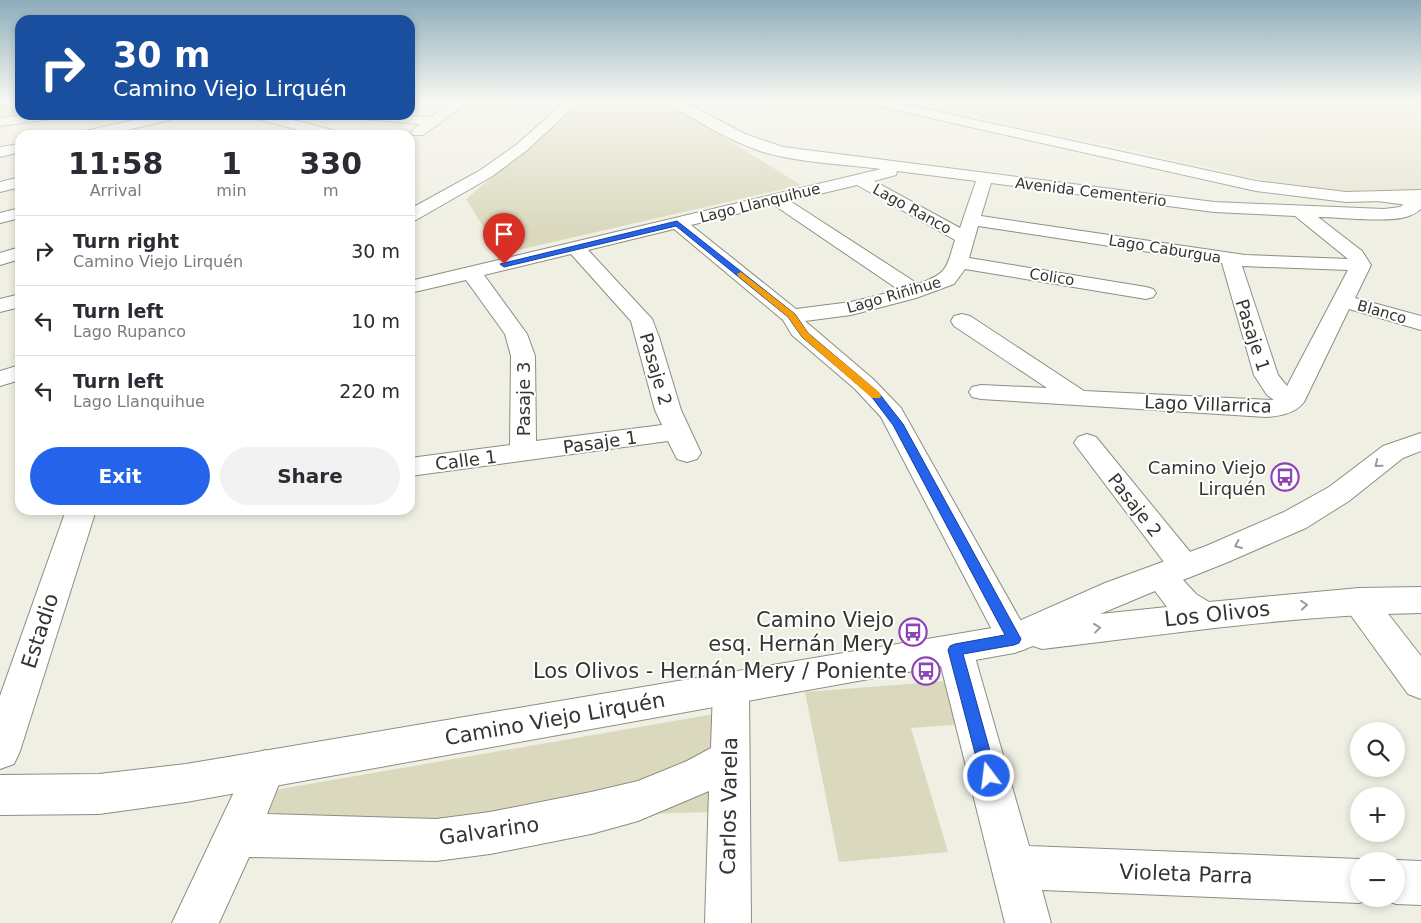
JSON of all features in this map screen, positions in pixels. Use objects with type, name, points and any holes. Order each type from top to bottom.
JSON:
[{"type":"street","points":[[415,213],[456,192],[507,159],[525,143]]},
{"type":"street","name":"Avenida Cementerio","points":[[754,143],[783,152],[1193,205],[1301,212],[1395,214],[1405,212],[1420,200]]},
{"type":"street","points":[[1061,143],[1248,185],[1328,196],[1420,200]]},
{"type":"street","name":"Avenida Cementerio","points":[[761,146],[801,170]]},
{"type":"street","points":[[0,152],[15,149]]},
{"type":"street","name":"Lago Llanquihue","points":[[415,286],[906,168]]},
{"type":"street","name":"Lago Riñihue","points":[[791,316],[852,308],[915,291],[947,280],[955,270],[958,262],[985,178]]},
{"type":"street","name":"Lago Ranco","points":[[860,179],[968,229]]},
{"type":"street","points":[[0,187],[15,183]]},
{"type":"street","points":[[415,196],[456,192]]},
{"type":"street","points":[[776,199],[915,291]]},
{"type":"street","points":[[1301,212],[1355,255],[1361,265]]},
{"type":"street","points":[[0,218],[15,214]]},
{"type":"street","points":[[677,223],[791,316],[800,330],[874,394],[892,414],[1014,639]]},
{"type":"street","name":"Lago Caburgua","points":[[968,229],[1230,259],[1276,263],[1361,265]]},
{"type":"street","name":"Pasaje 2","points":[[576,248],[641,319],[648,337],[668,410],[682,442]]},
{"type":"street","points":[[0,259],[15,254]]},
{"type":"street","name":"Pasaje 1","points":[[1230,259],[1266,376],[1276,390],[1290,402]]},
{"type":"street","name":"Colico","points":[[958,262],[1146,293]]},
{"type":"street","name":"Lago Villarrica","points":[[981,392],[1266,409],[1278,408],[1290,402],[1361,265]]},
{"type":"street","name":"Pasaje 3","points":[[471,272],[516,334],[521,345],[524,356],[523,452]]},
{"type":"street","name":"Blanco","points":[[1343,301],[1421,323]]},
{"type":"street","points":[[0,306],[15,302]]},
{"type":"street","points":[[962,321],[1076,397]]},
{"type":"street","points":[[0,379],[15,374]]},
{"type":"street","name":"Pasaje 1","points":[[523,452],[682,442]]},
{"type":"street","name":"Camino Viejo Lirquén","points":[[0,795],[99,794],[186,783],[1014,639],[1117,592],[1217,554],[1295,520],[1339,494],[1393,452],[1421,442]]},
{"type":"street","name":"Pasaje 2","points":[[1087,443],[1174,570],[1174,593],[1192,609],[1203,615]]},
{"type":"street","name":"Calle 1","points":[[415,466],[523,452]]},
{"type":"street","name":"Estadio","points":[[0,751],[79,515]]},
{"type":"street","name":"Los Olivos","points":[[1014,639],[1203,615],[1359,601],[1421,600]]},
{"type":"street","points":[[1359,601],[1421,683]]},
{"type":"street","points":[[955,650],[1028,923]]},
{"type":"street","name":"Carlos Varela","points":[[728,923],[731,689]]},
{"type":"street","name":"Galvarino","points":[[237,836],[436,840],[490,833],[591,813],[638,801],[693,778],[730,758]]},
{"type":"street","points":[[195,923],[237,836],[265,769]]},
{"type":"street","name":"Violeta Parra","points":[[1014,867],[1350,881]]},
{"type":"street","points":[[1405,882],[1421,883]]},
{"type":"shaded area","points":[[533,143],[733,143],[801,185],[500,254],[466,199]]},
{"type":"shaded area","points":[[1099,143],[1421,143],[1421,190],[1343,192],[1287,185]]},
{"type":"shaded area","points":[[948,681],[963,724],[911,728],[948,852],[839,862],[805,692]]},
{"type":"shaded area","points":[[720,713],[712,812],[258,825],[269,791]]},
{"type":"slow traffic","points":[[741,274],[791,316],[805,335],[876,396]]},
{"type":"place","name":"Camino Viejo Lirquén","points":[[1285,477]]},
{"type":"place","name":"Camino Viejo esq. Hernán Mery","points":[[913,632]]},
{"type":"place","name":"Los Olivos - Hernán Mery / Poniente","points":[[926,671]]},
{"type":"route","points":[[504,264],[677,223],[791,316],[805,335],[874,394],[892,414],[898,424],[1014,639],[955,650],[989,776]]}]
